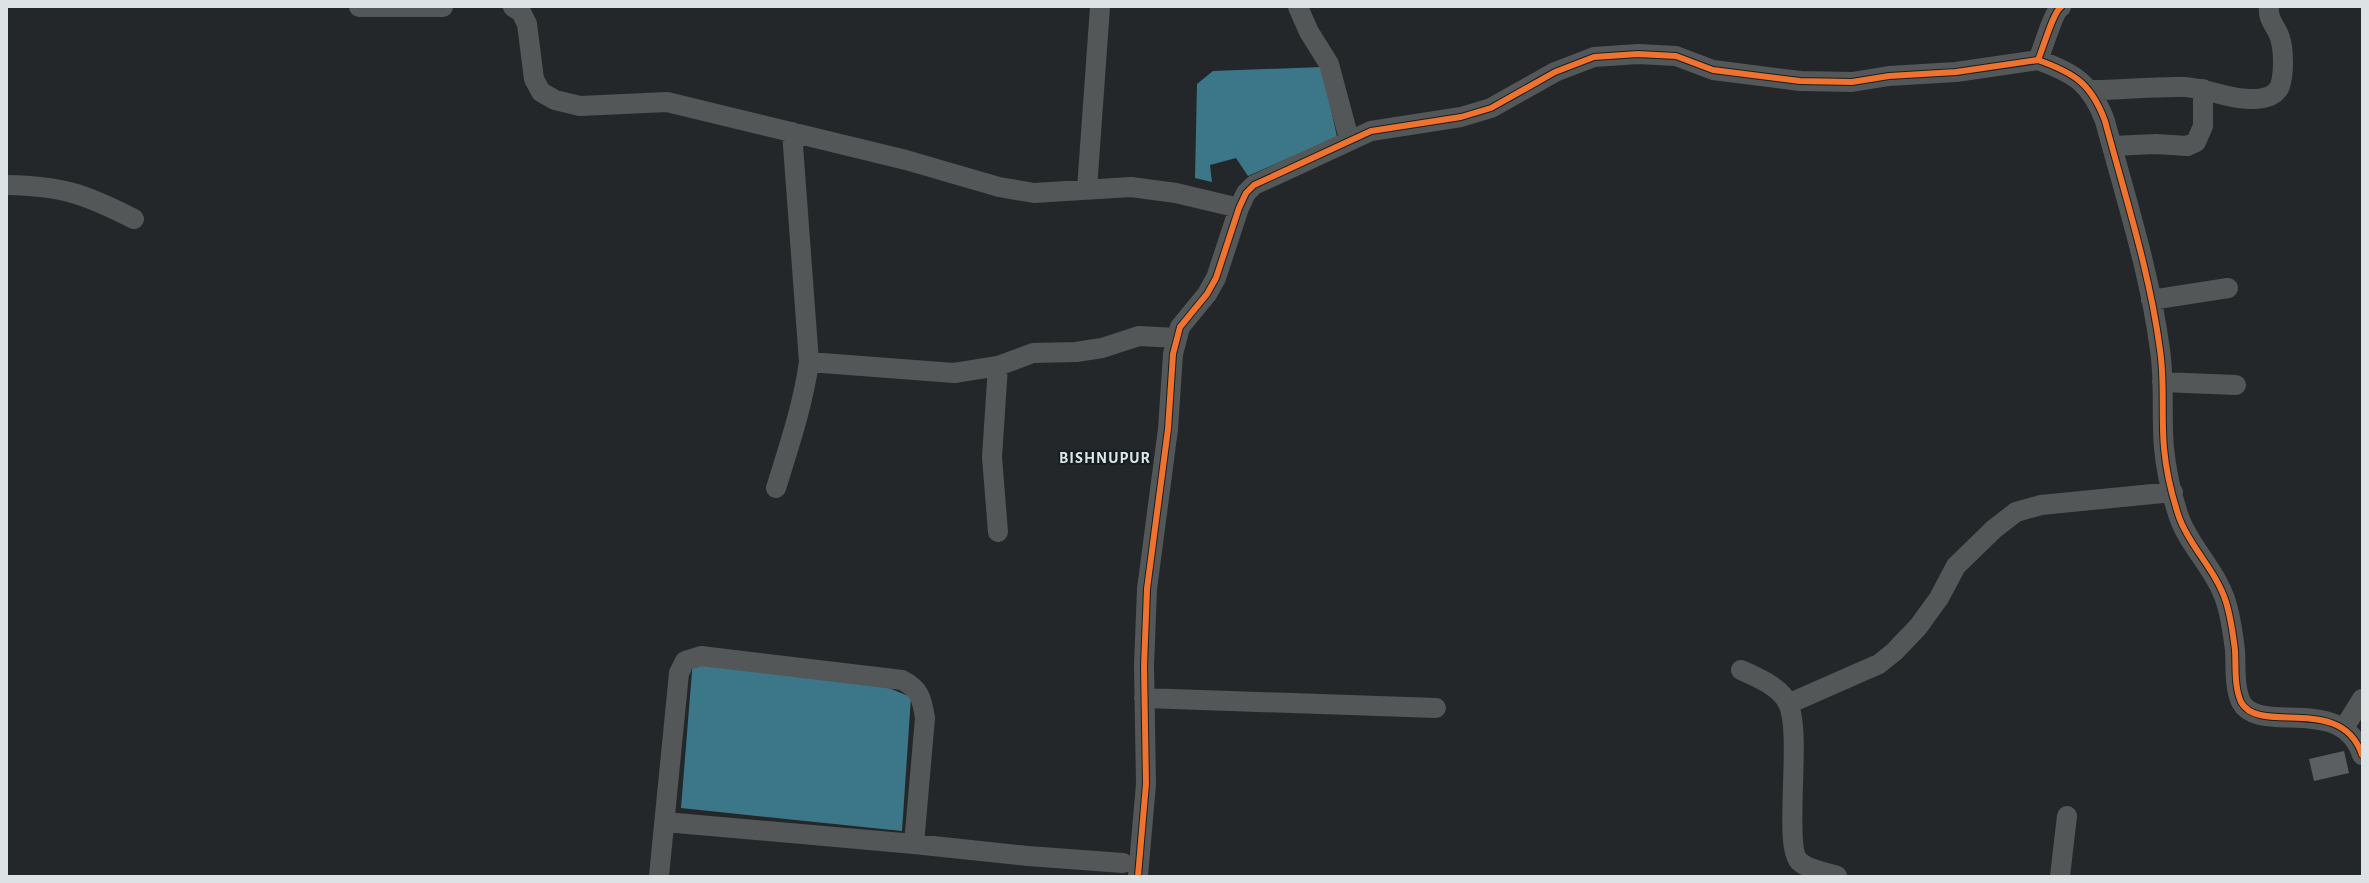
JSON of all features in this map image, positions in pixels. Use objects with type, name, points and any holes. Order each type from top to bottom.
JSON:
[{"type":"street","points":[[359,7],[443,7]]},
{"type":"street","points":[[513,7],[521,12],[527,24],[534,79],[541,92],[555,100],[580,106],[667,102],[906,160],[999,187],[1034,193],[1131,187],[1176,193],[1240,208]]},
{"type":"street","points":[[1086,189],[1100,7]]},
{"type":"street","points":[[1298,7],[1309,32],[1329,64],[1349,139]]},
{"type":"street","points":[[2038,60],[2045,46],[2053,18],[2061,7]]},
{"type":"street","points":[[2091,90],[2184,87],[2204,89],[2243,98],[2263,98],[2273,95],[2279,88],[2282,75],[2282,52],[2280,37],[2270,20],[2269,7]]},
{"type":"street","points":[[1138,876],[1146,784],[1144,698],[1147,589],[1168,428],[1173,354],[1180,327],[1207,294],[1216,278],[1246,193],[1254,185],[1349,139],[1388,127],[1462,117],[1491,108],[1555,72],[1594,57],[1638,54],[1676,56],[1714,70],[1800,81],[1852,82],[1889,76],[1956,72],[2038,60],[2062,69],[2084,83],[2091,90],[2098,102],[2112,146],[2150,300],[2160,350],[2164,447],[2179,519],[2211,569],[2225,600],[2231,623],[2237,690],[2242,704],[2250,712],[2264,715],[2329,721],[2344,728],[2354,737],[2362,755]]},
{"type":"street","points":[[2112,146],[2156,144],[2187,146],[2196,142],[2203,126],[2204,89]]},
{"type":"street","points":[[776,488],[799,413],[809,362],[792,132]]},
{"type":"street","points":[[7,185],[39,185],[62,188],[104,203],[134,219]]},
{"type":"street","points":[[2150,300],[2228,288]]},
{"type":"street","points":[[809,362],[954,373],[998,366],[1033,353],[1076,352],[1102,348],[1122,339],[1139,336],[1177,338]]},
{"type":"street","points":[[998,366],[992,457],[998,532]]},
{"type":"street","points":[[2162,382],[2236,385]]},
{"type":"street","points":[[1788,704],[1879,664],[1894,652],[1918,627],[1940,598],[1956,566],[1994,529],[2016,512],[2041,505],[2173,492]]},
{"type":"street","points":[[659,876],[679,673],[685,661],[701,656],[902,680],[914,686],[922,699],[925,718],[914,844]]},
{"type":"street","points":[[1741,670],[1777,690],[1788,704],[1794,733],[1792,818],[1795,854],[1800,862],[1837,876]]},
{"type":"street","points":[[1144,698],[1436,708]]},
{"type":"street","points":[[2344,728],[2362,699]]},
{"type":"street","points":[[2060,876],[2067,816]]},
{"type":"street","points":[[665,822],[914,844],[1058,868],[1123,863]]},
{"type":"water","points":[[1322,67],[1337,137],[1248,176],[1236,158],[1210,165],[1212,182],[1195,178],[1197,84],[1213,71]]},
{"type":"water","points":[[693,659],[859,676],[911,697],[902,831],[681,808]]},
{"type":"building","points":[[2344,751],[2349,773],[2314,781],[2309,759]]},
{"type":"cycle path","points":[[1138,876],[1146,784],[1144,666],[1147,589],[1168,429],[1173,354],[1180,327],[1207,294],[1216,278],[1239,208],[1246,193],[1254,185],[1371,131],[1461,117],[1491,108],[1555,72],[1594,57],[1638,54],[1676,56],[1713,70],[1800,81],[1852,82],[1889,76],[1956,72],[2038,60],[2055,16],[2061,7]]},
{"type":"cycle path","points":[[2038,60],[2062,70],[2080,81],[2094,97],[2105,121],[2136,235],[2156,321],[2162,375],[2164,448],[2166,465],[2176,509],[2183,528],[2222,590],[2233,632],[2236,683],[2241,702],[2251,711],[2265,716],[2320,720],[2337,725],[2352,736],[2362,755]]},
{"type":"district","name":"BISHNUPUR","points":[[1105,458]]}]
